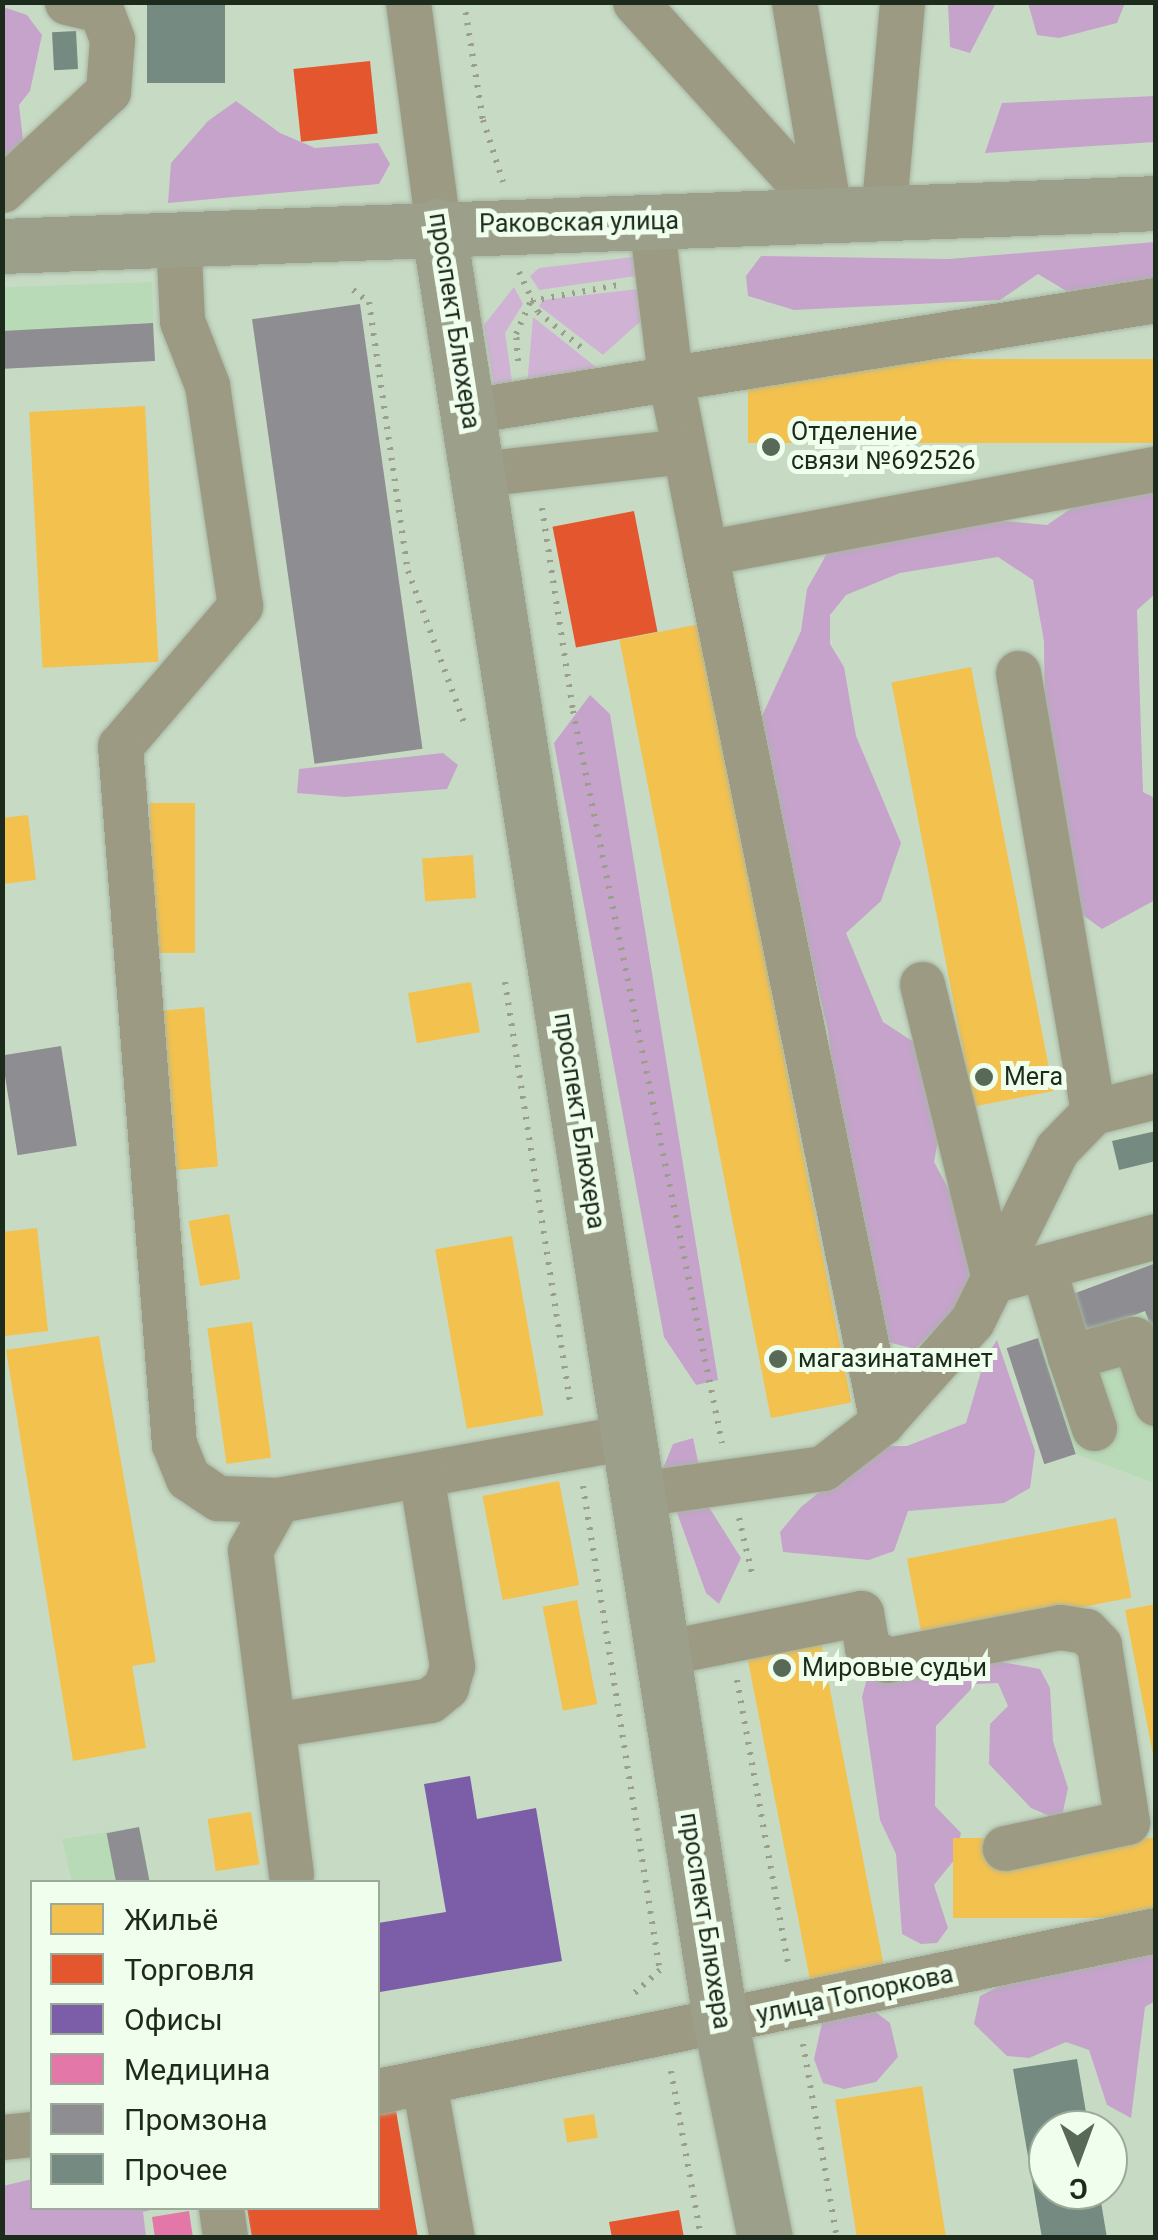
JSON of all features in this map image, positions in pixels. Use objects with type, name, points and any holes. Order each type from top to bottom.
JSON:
[{"type":"main road","name":"Раковская улица","points":[[2,246],[438,226],[1156,204]]},
{"type":"main road","name":"проспект Блюхера","points":[[438,226],[495,406],[479,474],[602,1440],[638,1494],[663,1653],[695,2029],[765,2238]]},
{"type":"street","points":[[2,190],[108,91],[112,39],[101,10],[67,2]]},
{"type":"street","name":"проспект Блюхера","points":[[408,2],[438,226]]},
{"type":"street","points":[[636,2],[856,216]]},
{"type":"street","points":[[794,2],[856,216]]},
{"type":"street","points":[[856,216],[902,2]]},
{"type":"street","points":[[651,222],[682,450],[882,1422]]},
{"type":"street","points":[[178,238],[182,321],[207,385],[240,606],[120,746],[174,1444],[188,1478],[218,1498],[278,1500],[602,1440]]},
{"type":"street","points":[[495,406],[1156,300]]},
{"type":"street","points":[[479,474],[536,472],[682,450]]},
{"type":"street","points":[[705,553],[1156,469]]},
{"type":"street","points":[[1018,673],[1093,1112]]},
{"type":"street","points":[[922,984],[994,1280]]},
{"type":"street","points":[[638,1494],[823,1468],[882,1422],[972,1321],[1057,1149],[1093,1112],[1156,1096]]},
{"type":"street","points":[[994,1280],[1156,1236]]},
{"type":"street","points":[[1043,1267],[1094,1428]]},
{"type":"street","points":[[1070,1356],[1134,1339],[1156,1404]]},
{"type":"street","points":[[272,1725],[430,1700],[446,1687],[452,1666],[422,1474]]},
{"type":"street","points":[[278,1500],[250,1550],[291,1874]]},
{"type":"street","points":[[663,1653],[862,1613],[867,1648],[886,1660],[1060,1627],[1086,1631],[1099,1645],[1130,1813],[1116,1826],[1005,1848]]},
{"type":"street","name":"улица Топоркова","points":[[380,2091],[695,2029],[1156,1930]]},
{"type":"street","points":[[424,2083],[452,2238]]},
{"type":"street","points":[[2,2137],[30,2134]]},
{"type":"street","points":[[222,2210],[225,2238]]},
{"type":"path","points":[[495,406],[530,301],[659,280]]},
{"type":"path","points":[[353,290],[369,302],[408,571],[470,738]]},
{"type":"path","points":[[536,472],[573,711],[730,1482],[753,1578]]},
{"type":"path","points":[[503,966],[527,1156],[602,1440],[660,1970],[695,2029],[701,2238]]},
{"type":"path","points":[[730,1640],[837,2238]]},
{"type":"path","points":[[626,2000],[660,1970]]},
{"type":"shaded area","points":[[948,3],[996,3],[970,53],[950,47]]},
{"type":"shaded area","points":[[1028,3],[1125,3],[1117,23],[1059,38],[1037,35]]},
{"type":"shaded area","points":[[3,7],[27,15],[42,35],[30,91],[19,105],[24,148],[3,167]]},
{"type":"shaded area","points":[[1155,96],[1155,142],[985,153],[1002,103]]},
{"type":"shaded area","points":[[236,101],[280,133],[315,148],[378,143],[390,164],[379,184],[168,203],[171,163],[208,121]]},
{"type":"shaded area","points":[[1155,242],[1155,290],[1068,292],[1038,274],[1000,300],[794,310],[748,296],[746,276],[761,256],[948,259]]},
{"type":"shaded area","points":[[633,257],[636,276],[539,290],[530,276],[539,268]]},
{"type":"shaded area","points":[[152,282],[155,361],[5,366],[2,287]]},
{"type":"shaded area","points":[[514,287],[523,304],[505,333],[513,388],[495,391],[484,325]]},
{"type":"shaded area","points":[[638,289],[643,319],[603,355],[539,306],[543,300]]},
{"type":"shaded area","points":[[533,317],[606,375],[527,386]]},
{"type":"shaded area","points":[[1155,481],[1155,594],[1137,610],[1143,792],[1155,798],[1155,900],[1102,929],[1080,913],[1045,746],[1044,641],[1033,580],[998,557],[900,573],[846,595],[830,615],[830,644],[844,667],[856,736],[901,843],[881,901],[846,933],[883,1022],[923,1048],[941,1124],[934,1162],[979,1245],[968,1297],[915,1349],[876,1339],[841,1153],[828,1031],[757,727],[801,631],[807,589],[830,548],[964,517],[1047,525],[1101,488]]},
{"type":"shaded area","points":[[590,695],[610,714],[718,1380],[696,1385],[664,1337],[554,743]]},
{"type":"shaded area","points":[[443,753],[458,765],[447,789],[345,797],[297,793],[299,769]]},
{"type":"shaded area","points":[[1155,1263],[1155,1483],[1075,1454],[1044,1463],[1007,1348],[1038,1338],[1073,1294]]},
{"type":"shaded area","points":[[997,1340],[1035,1451],[1030,1488],[1004,1503],[908,1511],[894,1551],[869,1560],[783,1552],[780,1532],[801,1507],[876,1446],[907,1446],[966,1423],[985,1358]]},
{"type":"shaded area","points":[[693,1438],[707,1504],[741,1558],[719,1604],[706,1593],[662,1471],[673,1444]]},
{"type":"shaded area","points":[[991,1660],[1040,1669],[1050,1688],[1053,1741],[1068,1788],[1061,1821],[1031,1808],[989,1764],[990,1724],[1008,1706],[998,1683],[976,1684],[936,1726],[935,1806],[961,1833],[955,1859],[934,1885],[948,1928],[937,1943],[921,1944],[902,1934],[896,1854],[880,1820],[862,1697],[867,1678]]},
{"type":"shaded area","points":[[139,1827],[150,1880],[72,1880],[62,1839]]},
{"type":"shaded area","points":[[1155,1952],[1155,2001],[1145,2007],[1131,2118],[1128,2110],[1107,2105],[1089,2050],[1066,2042],[1029,2058],[1007,2056],[974,2024],[980,1996],[1010,1981]]},
{"type":"shaded area","points":[[865,2004],[890,2023],[898,2057],[876,2082],[844,2089],[823,2083],[814,2059],[824,2014]]},
{"type":"shaded area","points":[[30,2179],[30,2210],[151,2210],[143,2212],[146,2237],[3,2237],[3,2186]]},
{"type":"building: Жильё","points":[[748,359],[1156,359],[1156,443],[748,443]]},
{"type":"building: Жильё","points":[[145,406],[158,662],[43,668],[29,412]]},
{"type":"building: Жильё","points":[[700,624],[851,1402],[771,1418],[620,640]]},
{"type":"building: Жильё","points":[[971,667],[1053,1091],[974,1107],[891,682]]},
{"type":"building: Жильё","points":[[150,803],[195,803],[195,953],[150,953]]},
{"type":"building: Жильё","points":[[28,815],[36,880],[2,884],[2,818]]},
{"type":"building: Жильё","points":[[473,855],[476,898],[425,901],[422,859]]},
{"type":"building: Жильё","points":[[471,982],[480,1032],[417,1043],[408,993]]},
{"type":"building: Жильё","points":[[204,1007],[218,1166],[177,1170],[163,1011]]},
{"type":"building: Жильё","points":[[229,1214],[240,1279],[200,1286],[189,1221]]},
{"type":"building: Жильё","points":[[37,1228],[48,1331],[5,1336],[2,1232]]},
{"type":"building: Жильё","points":[[512,1236],[544,1415],[467,1429],[435,1250]]},
{"type":"building: Жильё","points":[[252,1322],[271,1458],[227,1464],[207,1328]]},
{"type":"building: Жильё","points":[[99,1336],[156,1662],[132,1666],[146,1748],[73,1761],[6,1350]]},
{"type":"building: Жильё","points":[[559,1481],[579,1585],[503,1600],[482,1496]]},
{"type":"building: Жильё","points":[[1116,1518],[1131,1598],[922,1638],[907,1559]]},
{"type":"building: Жильё","points":[[577,1600],[597,1704],[563,1711],[543,1607]]},
{"type":"building: Жильё","points":[[1156,1604],[1156,1760],[1154,1760],[1125,1610]]},
{"type":"building: Жильё","points":[[821,1643],[885,1971],[811,1985],[747,1657]]},
{"type":"building: Жильё","points":[[251,1812],[259,1864],[216,1871],[208,1819]]},
{"type":"building: Жильё","points":[[953,1838],[1156,1838],[1156,1918],[953,1918]]},
{"type":"building: Жильё","points":[[922,2086],[946,2238],[857,2238],[835,2100]]},
{"type":"building: Жильё","points":[[594,2114],[598,2138],[567,2143],[563,2119]]},
{"type":"building: Торговля","points":[[370,61],[378,134],[301,142],[293,69]]},
{"type":"building: Торговля","points":[[634,511],[657,632],[576,648],[553,527]]},
{"type":"building: Торговля","points":[[395,2105],[418,2238],[252,2238],[247,2210],[380,2210],[380,2108]]},
{"type":"building: Торговля","points":[[679,2210],[684,2238],[612,2238],[609,2222]]},
{"type":"building: Офисы","points":[[470,1776],[477,1819],[536,1808],[562,1961],[380,1992],[380,1923],[446,1912],[424,1784]]},
{"type":"building: Медицина","points":[[189,2211],[193,2238],[155,2238],[152,2217]]},
{"type":"building: Промзона","points":[[360,304],[422,749],[315,764],[252,319]]},
{"type":"building: Промзона","points":[[153,323],[155,361],[4,369],[2,331]]},
{"type":"building: Промзона","points":[[61,1046],[77,1146],[18,1155],[2,1055]]},
{"type":"building: Промзона","points":[[1156,1263],[1156,1339],[1145,1311],[1087,1333],[1073,1294]]},
{"type":"building: Промзона","points":[[1038,1338],[1076,1454],[1044,1464],[1007,1348]]},
{"type":"building: Промзона","points":[[139,1827],[149,1880],[116,1880],[107,1833]]},
{"type":"building: Прочее","points":[[147,2],[225,2],[225,83],[147,83]]},
{"type":"building: Прочее","points":[[76,31],[78,69],[54,70],[52,32]]},
{"type":"building: Прочее","points":[[1156,1131],[1156,1161],[1119,1170],[1112,1141]]},
{"type":"building: Прочее","points":[[1077,2059],[1086,2110],[1028,2110],[1028,2156],[1013,2069]]},
{"type":"building: Прочее","points":[[1037,2210],[1102,2210],[1107,2238],[1042,2238]]},
{"type":"place","name":"Отделение связи №692526","points":[[771,447]]},
{"type":"place","name":"Мега","points":[[984,1077]]},
{"type":"place","name":"магазинатамнет","points":[[778,1359]]},
{"type":"place","name":"Мировые судьи","points":[[782,1668]]}]
